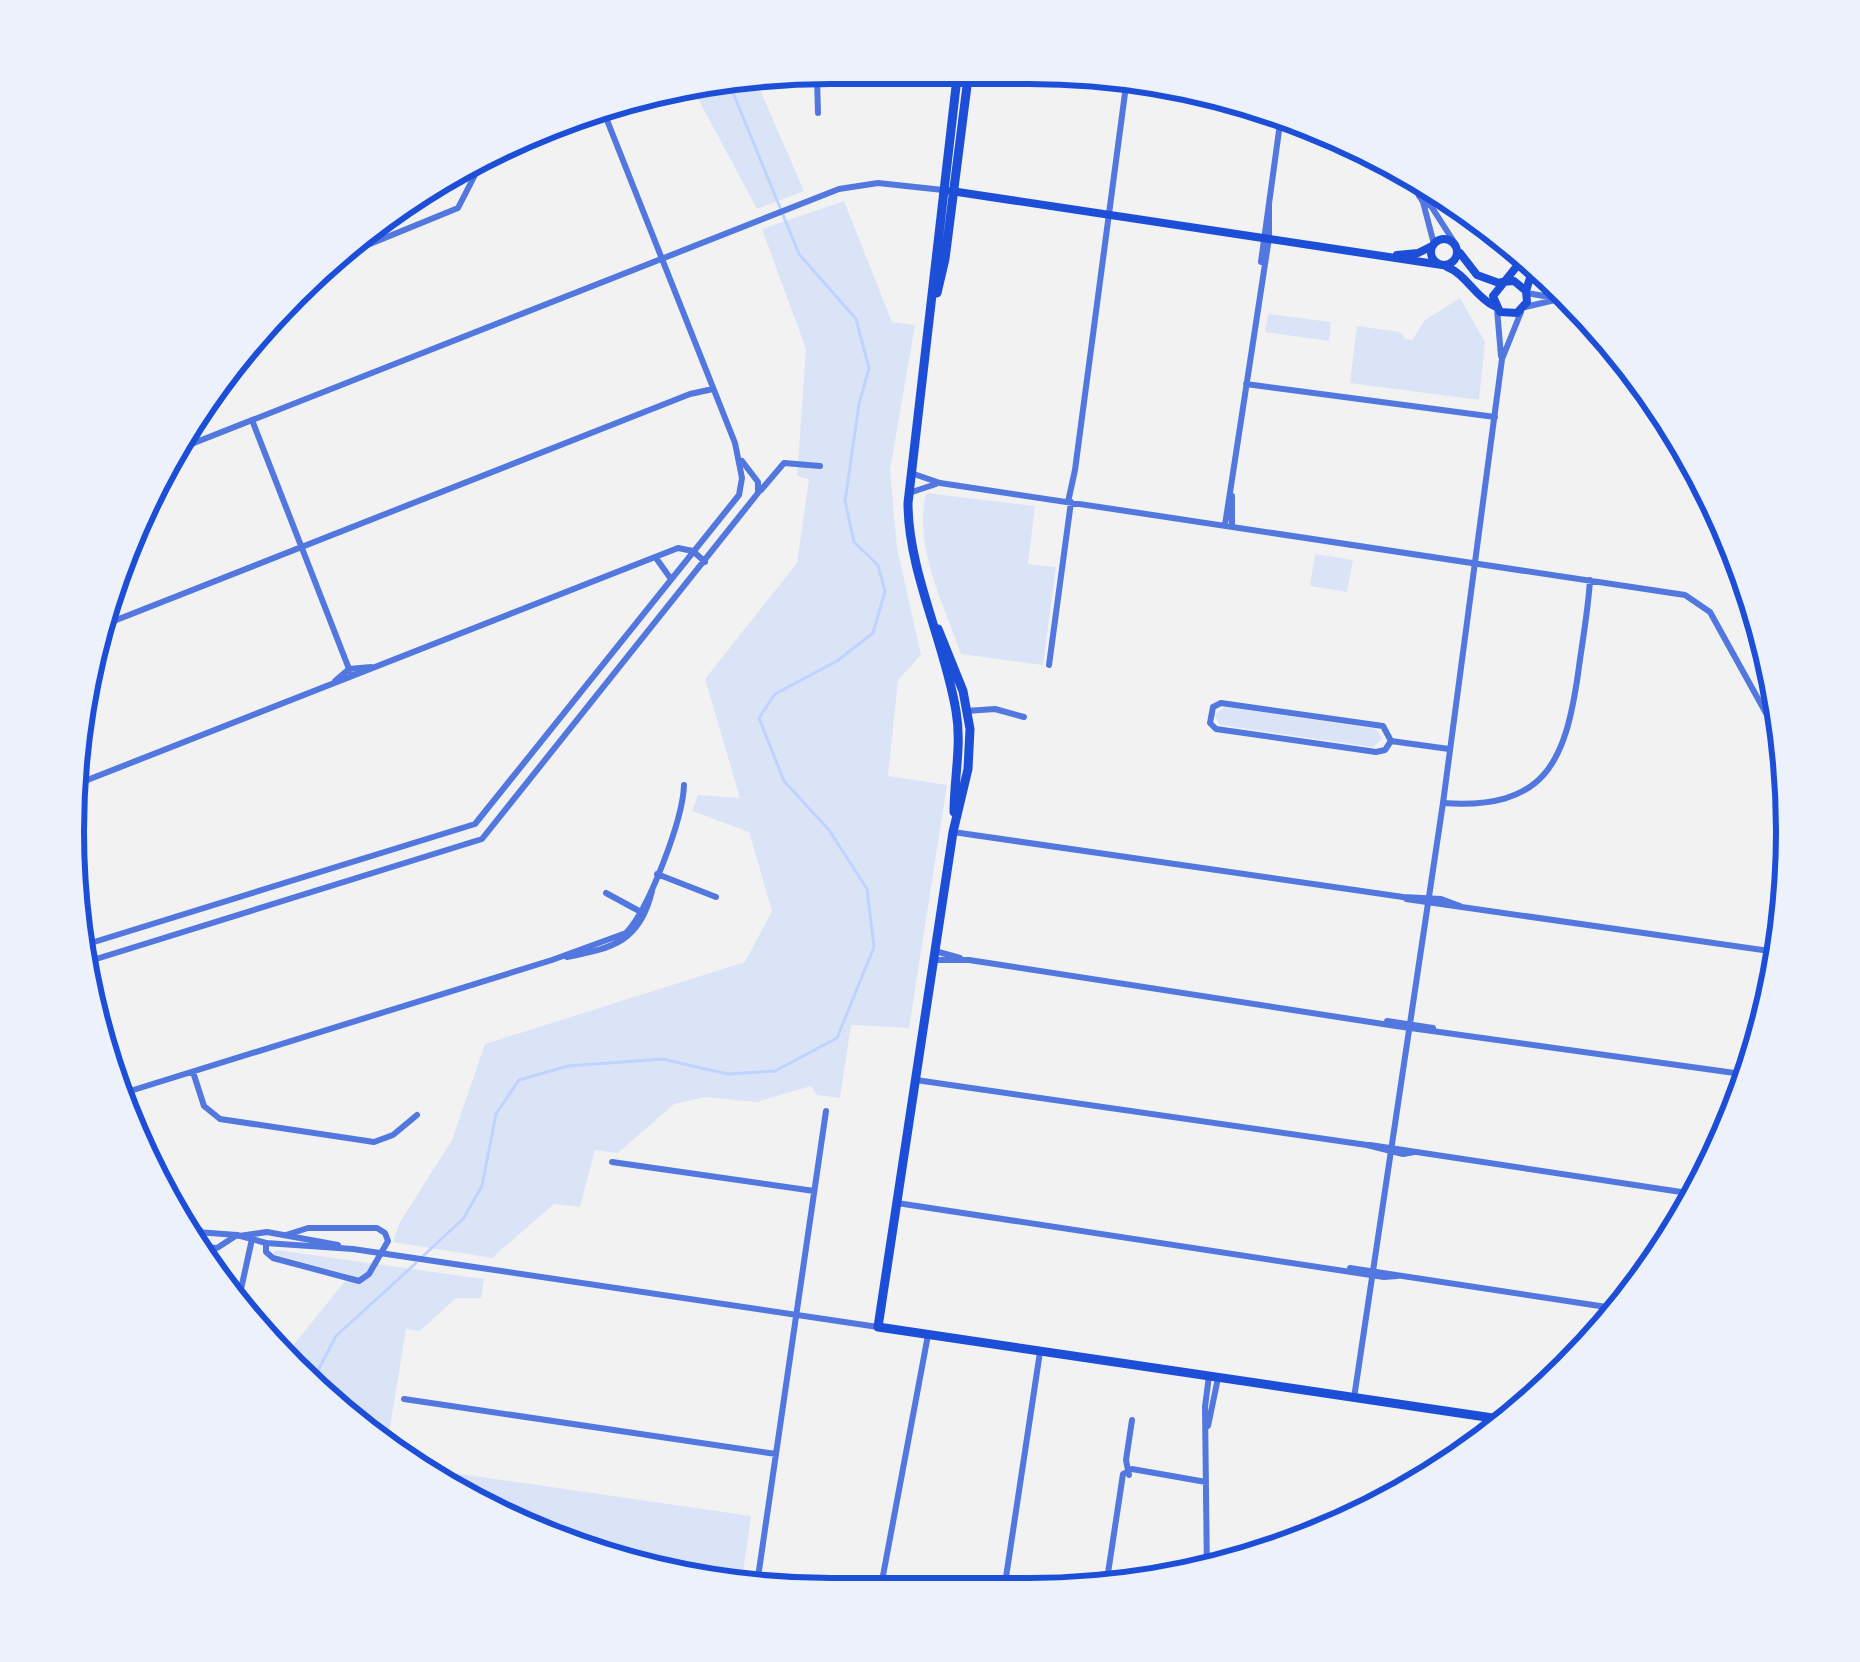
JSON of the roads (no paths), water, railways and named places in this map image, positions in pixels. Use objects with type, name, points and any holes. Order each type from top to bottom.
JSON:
[{"type":"main road","points":[[949,191],[957,84]]},
{"type":"main road","points":[[967,84],[908,493],[912,544],[962,712],[968,769],[954,828],[878,1327],[1491,1418]]},
{"type":"main road","points":[[949,191],[1443,265],[1455,261],[1456,247]]},
{"type":"main road","points":[[1384,256],[1413,254],[1445,239],[1474,272],[1501,283],[1514,280],[1526,292]]},
{"type":"main road","points":[[1433,245],[1433,260],[1457,271],[1474,292],[1510,315],[1524,308],[1530,277]]},
{"type":"main road","points":[[1496,308],[1492,296],[1517,265]]},
{"type":"street","points":[[817,85],[818,113]]},
{"type":"street","points":[[1049,665],[1125,90]]},
{"type":"street","points":[[92,943],[475,824],[742,488],[740,458],[606,119]]},
{"type":"street","points":[[1228,525],[1279,128]]},
{"type":"street","points":[[367,245],[458,208],[469,178]]},
{"type":"street","points":[[193,443],[817,197],[878,183],[949,191]]},
{"type":"street","points":[[1416,192],[1433,245]]},
{"type":"street","points":[[1420,199],[1431,206],[1456,247]]},
{"type":"street","points":[[1526,292],[1552,298]]},
{"type":"street","points":[[1354,1398],[1443,803],[1502,359],[1511,328],[1524,308],[1555,301]]},
{"type":"street","points":[[1496,308],[1502,359]]},
{"type":"street","points":[[1246,381],[1495,417]]},
{"type":"street","points":[[115,621],[712,385]]},
{"type":"street","points":[[251,420],[350,671]]},
{"type":"street","points":[[740,458],[750,467],[758,493]]},
{"type":"street","points":[[95,959],[482,839],[784,463],[820,466]]},
{"type":"street","points":[[911,473],[940,483],[1695,599],[1710,612],[1767,713]]},
{"type":"street","points":[[908,493],[940,483]]},
{"type":"street","points":[[727,509],[739,519]]},
{"type":"street","points":[[86,780],[329,685],[350,671],[380,664],[678,548],[693,551],[705,562]]},
{"type":"street","points":[[655,557],[671,579]]},
{"type":"street","points":[[1443,803],[1489,802],[1518,794],[1541,778],[1562,750],[1570,728],[1590,580]]},
{"type":"street","points":[[609,655],[621,667]]},
{"type":"street","points":[[1221,704],[1383,726],[1391,741],[1385,750],[1376,752],[1216,729],[1210,723],[1213,707],[1221,704]]},
{"type":"street","points":[[962,712],[995,709],[1024,717]]},
{"type":"street","points":[[1391,741],[1449,749]]},
{"type":"street","points":[[131,1091],[626,940],[636,931],[681,811],[684,785]]},
{"type":"street","points":[[954,828],[1766,951]]},
{"type":"street","points":[[655,879],[716,897]]},
{"type":"street","points":[[606,892],[642,913]]},
{"type":"street","points":[[935,956],[1735,1073]]},
{"type":"street","points":[[193,1072],[205,1106],[226,1120],[374,1142],[392,1136],[417,1115]]},
{"type":"street","points":[[916,1080],[1682,1192]]},
{"type":"street","points":[[758,1574],[826,1111]]},
{"type":"street","points":[[612,1162],[814,1191]]},
{"type":"street","points":[[897,1203],[1605,1307]]},
{"type":"street","points":[[252,1238],[311,1228],[374,1227],[384,1231],[388,1241],[370,1272],[359,1281],[273,1258],[266,1252],[266,1243]]},
{"type":"street","points":[[200,1230],[878,1327]]},
{"type":"street","points":[[266,1243],[286,1234],[353,1250]]},
{"type":"street","points":[[211,1248],[238,1236]]},
{"type":"street","points":[[238,1236],[246,1262]]},
{"type":"street","points":[[241,1289],[252,1238]]},
{"type":"street","points":[[883,1578],[928,1335]]},
{"type":"street","points":[[1006,1578],[1040,1352]]},
{"type":"street","points":[[1207,1557],[1205,1479],[1213,1377]]},
{"type":"street","points":[[404,1399],[776,1454]]},
{"type":"street","points":[[1108,1574],[1120,1487],[1128,1473],[1132,1420]]},
{"type":"street","points":[[1128,1473],[1205,1479]]},
{"type":"waterway","points":[[423,1256],[463,1219],[482,1186],[496,1114],[519,1080],[568,1066],[662,1059],[728,1074],[775,1071],[837,1038],[874,947],[867,889],[829,830],[784,781],[759,718],[775,694],[837,661],[873,633],[885,591],[878,565],[854,542],[845,501],[869,368],[856,319],[799,254],[732,90]]},
{"type":"waterway","points":[[317,1373],[336,1336],[416,1263]]}]
